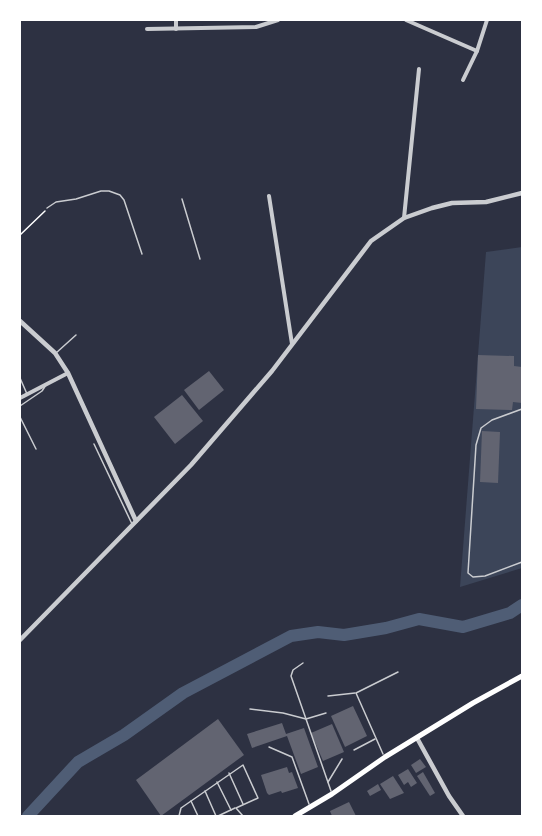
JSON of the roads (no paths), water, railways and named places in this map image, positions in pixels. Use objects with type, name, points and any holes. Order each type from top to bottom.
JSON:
[{"type":"main road","points":[[295,816],[332,794],[385,757],[522,676]]},
{"type":"street","points":[[176,20],[176,29]]},
{"type":"street","points":[[147,29],[256,27],[278,20]]},
{"type":"street","points":[[406,20],[477,51]]},
{"type":"street","points":[[463,80],[477,51],[487,20]]},
{"type":"street","points":[[404,218],[419,69]]},
{"type":"street","points":[[20,639],[191,465],[292,345],[364,247],[381,232],[404,218],[432,208],[452,203],[486,202],[522,193]]},
{"type":"street","points":[[269,196],[292,345]]},
{"type":"street","points":[[20,322],[55,353],[69,373],[134,523]]},
{"type":"street","points":[[20,398],[69,373]]},
{"type":"street","points":[[417,738],[449,796],[463,816]]},
{"type":"lane","points":[[47,208],[56,202],[76,199],[101,191],[109,190],[120,195],[124,200],[142,254]]},
{"type":"lane","points":[[182,200],[200,259]]},
{"type":"lane","points":[[55,353],[76,335]]},
{"type":"lane","points":[[20,378],[27,394]]},
{"type":"lane","points":[[20,406],[42,391],[46,385]]},
{"type":"lane","points":[[522,409],[492,420],[482,428],[476,445],[468,573],[473,577],[485,576],[522,561]]},
{"type":"lane","points":[[20,417],[36,448]]},
{"type":"lane","points":[[94,444],[134,523]]},
{"type":"lane","points":[[303,663],[293,670],[291,676],[332,794]]},
{"type":"lane","points":[[328,696],[356,693],[398,672]]},
{"type":"lane","points":[[356,693],[385,757]]},
{"type":"lane","points":[[250,709],[283,713],[306,719],[326,713]]},
{"type":"lane","points":[[354,750],[376,738]]},
{"type":"lane","points":[[269,747],[292,757],[310,808]]},
{"type":"lane","points":[[328,783],[342,759]]},
{"type":"lane","points":[[179,816],[181,808],[190,800],[243,765],[258,794],[258,799],[217,816],[205,791]]},
{"type":"lane","points":[[230,773],[243,805]]},
{"type":"lane","points":[[217,782],[231,810]]},
{"type":"lane","points":[[190,800],[198,816]]},
{"type":"lane","points":[[236,808],[242,816]]},
{"type":"waterway","points":[[28,816],[78,762],[124,735],[183,693],[291,636],[318,632],[344,635],[386,628],[419,619],[463,627],[510,613],[522,605]]}]
